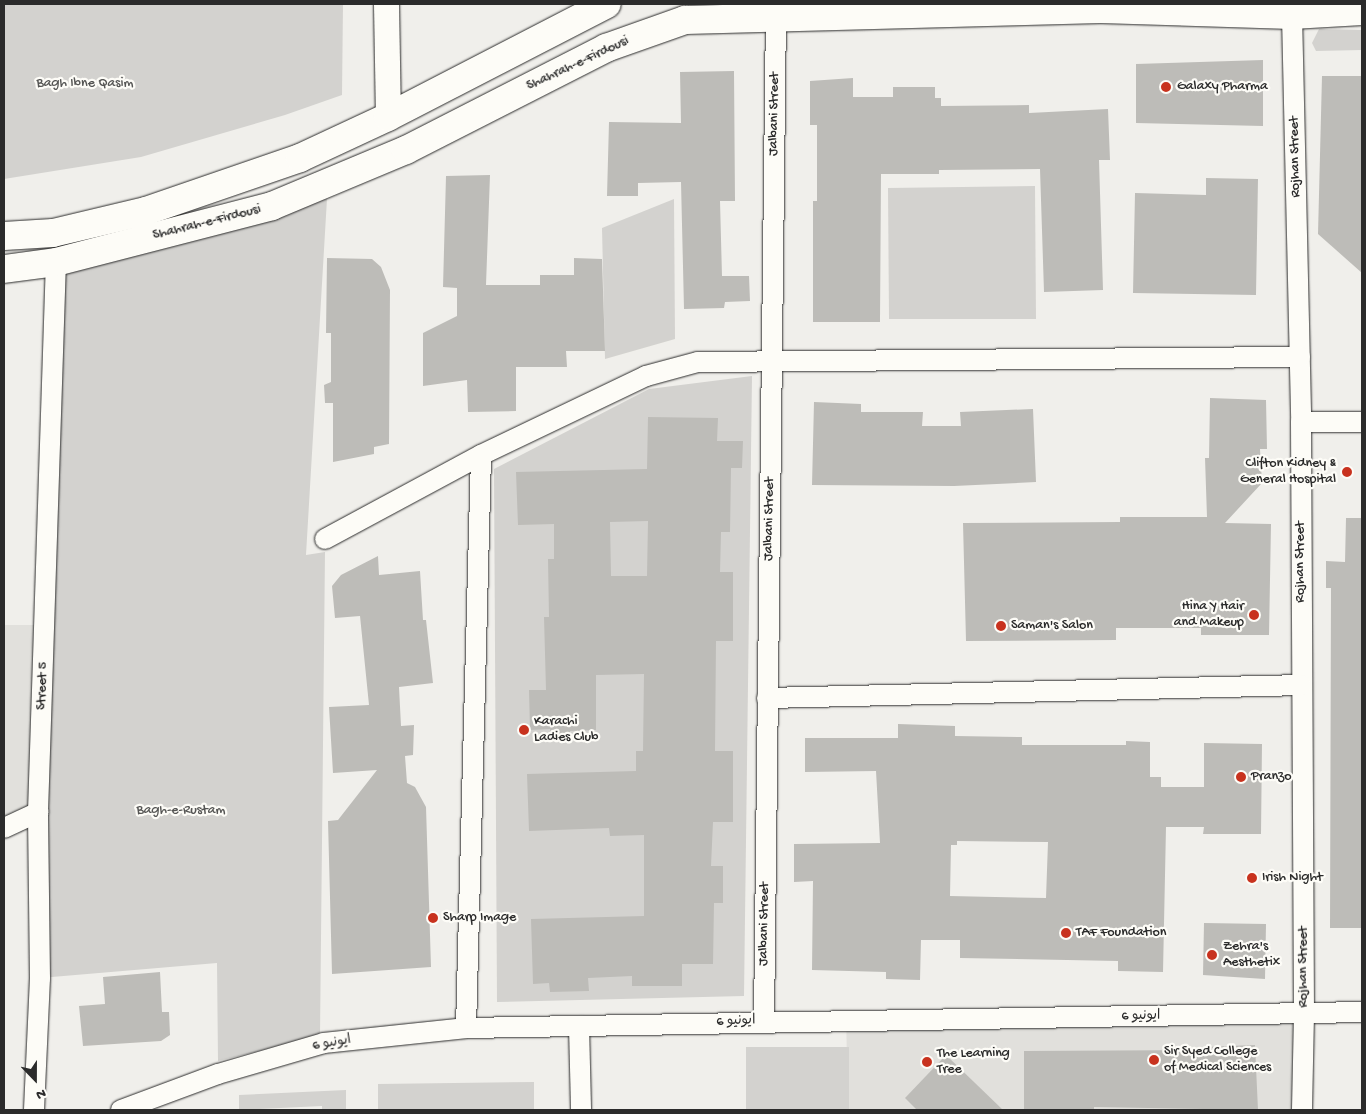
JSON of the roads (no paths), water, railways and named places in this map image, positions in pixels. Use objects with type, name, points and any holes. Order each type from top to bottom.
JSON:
[{"type":"main road","name":"Shahrah-e-Firdousi","points":[[4,236],[54,232],[146,210],[300,158],[388,117],[607,4]]},
{"type":"main road","name":"Shahrah-e-Firdousi","points":[[4,269],[56,262],[272,206],[406,150],[606,48],[685,20],[1101,6],[1292,14],[1362,11]]},
{"type":"street","points":[[386,4],[388,117]]},
{"type":"street","name":"Rojhan Street","points":[[1292,14],[1301,422],[1304,1014],[1302,1110]]},
{"type":"street","name":"Jalbani Street","points":[[764,1022],[776,16]]},
{"type":"street","name":"Street 5","points":[[34,1110],[40,978],[38,812],[56,262]]},
{"type":"street","points":[[325,540],[480,455],[646,376],[698,362],[1300,357]]},
{"type":"street","points":[[1301,422],[1362,422]]},
{"type":"street","points":[[466,1028],[480,455]]},
{"type":"street","points":[[767,698],[1301,684]]},
{"type":"street","points":[[4,828],[38,812]]},
{"type":"street","name":"ایونیو 6","points":[[121,1110],[218,1074],[324,1044],[466,1028],[1362,1012]]},
{"type":"street","points":[[579,1026],[581,1110]]},
{"type":"place","name":"Galaxy Pharma","points":[[1166,87]]},
{"type":"place","name":"Clifton Kidney & General Hospital","points":[[1347,472]]},
{"type":"place","name":"Hina Y Hair and Makeup","points":[[1254,615]]},
{"type":"place","name":"Saman's Salon","points":[[1001,626]]},
{"type":"place","name":"Karachi Ladies Club","points":[[524,730]]},
{"type":"place","name":"Pranzo","points":[[1241,777]]},
{"type":"place","name":"Irish Night","points":[[1252,878]]},
{"type":"place","name":"Sharp Image","points":[[433,918]]},
{"type":"place","name":"TAF Foundation","points":[[1066,933]]},
{"type":"place","name":"Zehra's Aesthetix","points":[[1212,955]]},
{"type":"place","name":"Sir Syed College of Medical Sciences","points":[[1154,1060]]},
{"type":"place","name":"The Learning Tree","points":[[927,1062]]},
{"type":"park label","name":"Bagh Ibne Qasim","points":[[85,84]]},
{"type":"park label","name":"Bagh-e-Rustam","points":[[181,811]]}]
